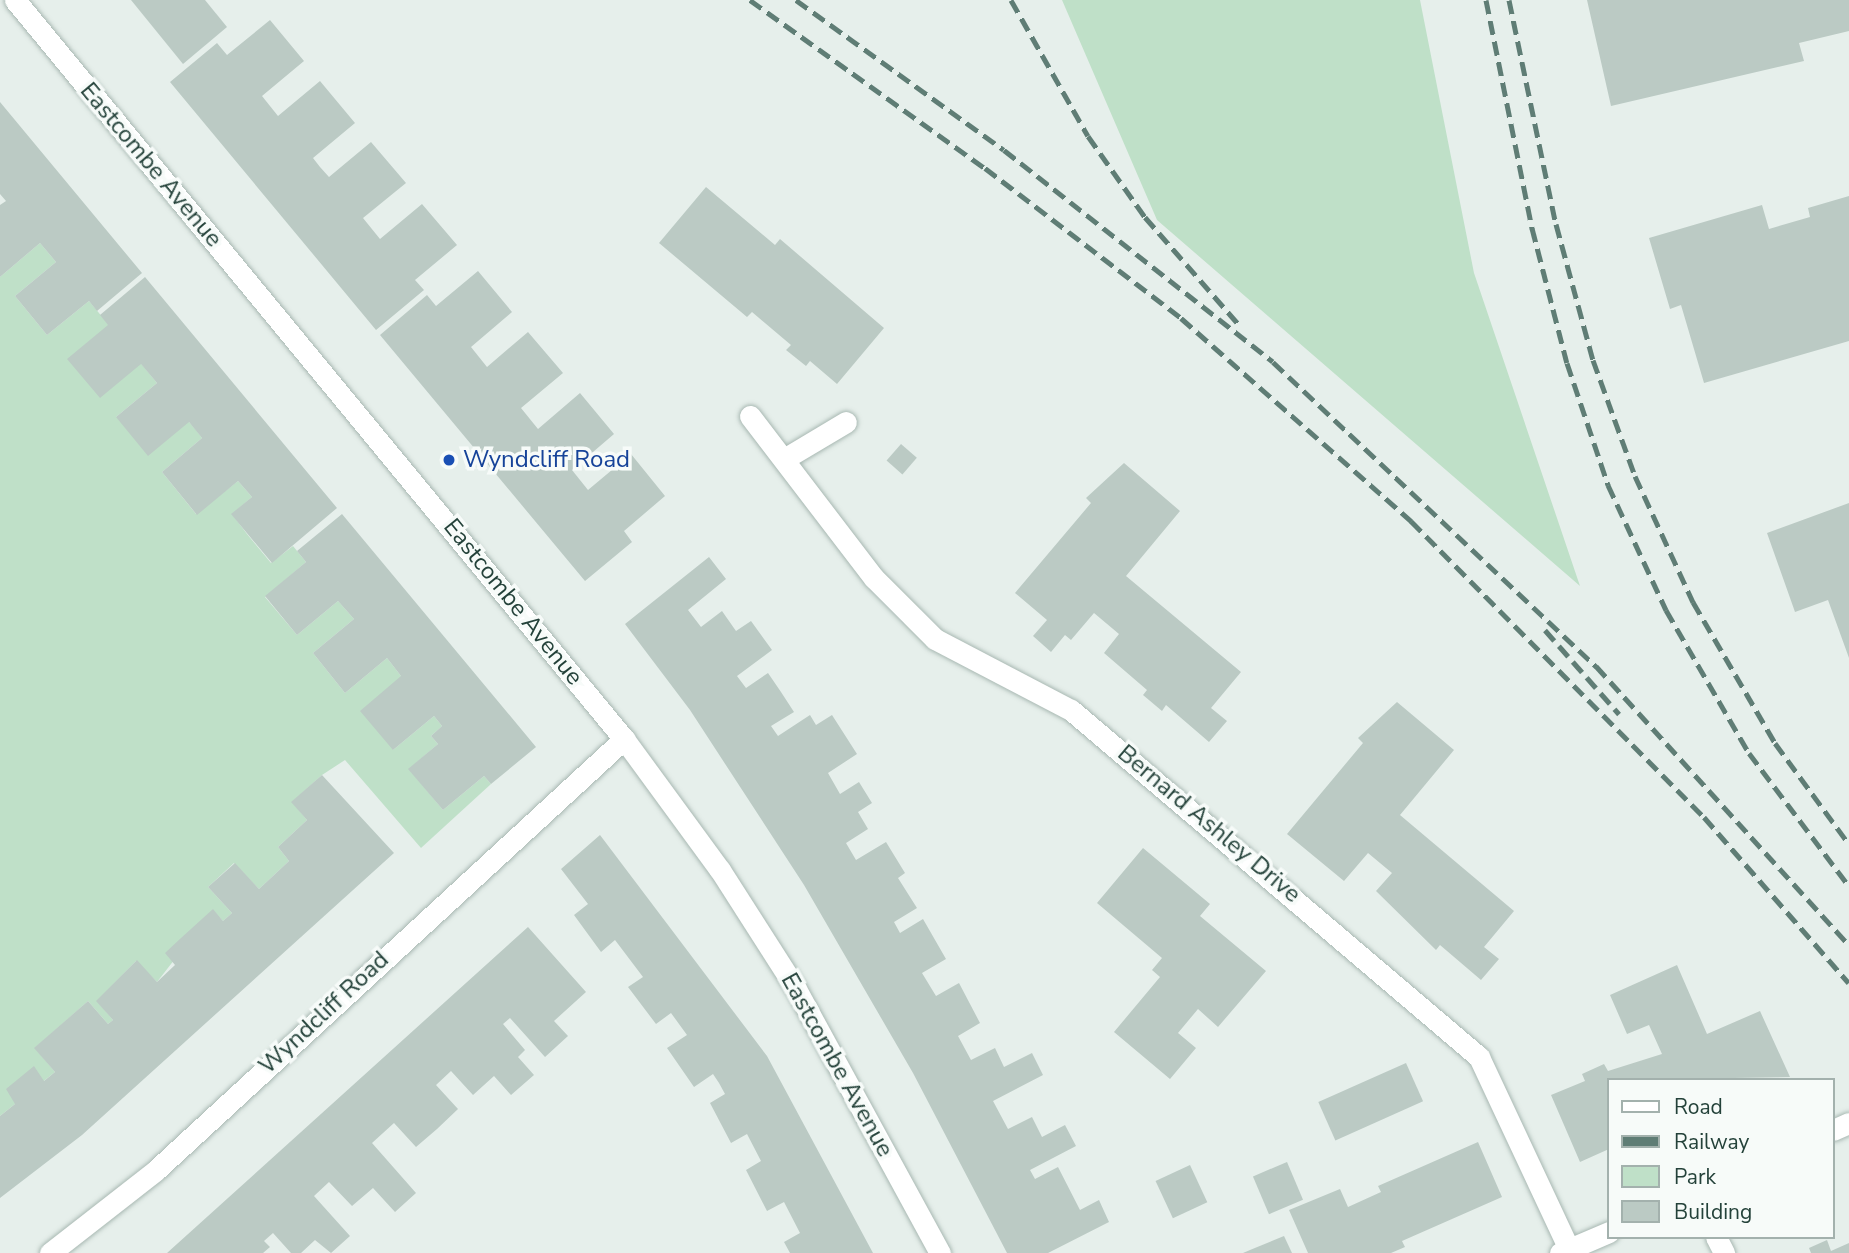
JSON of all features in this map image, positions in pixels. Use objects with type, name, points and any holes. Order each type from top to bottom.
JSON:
[{"type":"street","name":"Eastcombe Avenue","points":[[15,0],[624,739],[720,870],[796,989],[940,1253]]},
{"type":"street","name":"Bernard Ashley Drive","points":[[750,416],[874,578],[935,639],[1081,717],[1479,1057],[1564,1251]]},
{"type":"street","points":[[784,459],[846,422]]},
{"type":"street","name":"Wyndcliff Road","points":[[50,1253],[155,1171],[624,739]]},
{"type":"street","points":[[1564,1251],[1608,1232]]},
{"type":"green space","points":[[1062,0],[1420,0],[1474,273],[1580,586],[1157,220]]},
{"type":"green space","points":[[40,243],[56,262],[15,296],[47,335],[89,301],[157,383],[116,417],[189,422],[202,438],[162,472],[196,514],[238,481],[252,497],[232,514],[271,563],[293,546],[306,562],[265,597],[297,635],[338,601],[354,619],[313,653],[345,693],[387,658],[401,676],[393,750],[434,716],[442,726],[431,736],[438,744],[409,769],[443,810],[484,776],[491,784],[421,848],[345,760],[322,775],[292,802],[307,820],[278,847],[289,861],[259,889],[234,863],[208,887],[232,913],[223,921],[213,910],[157,982],[136,961],[97,1001],[113,1020],[108,1024],[88,1001],[35,1048],[55,1072],[0,1116],[0,277]]},
{"type":"building","points":[[131,0],[205,0],[227,27],[183,64]]},
{"type":"building","points":[[1587,0],[1849,0],[1849,31],[1799,43],[1804,61],[1611,106]]},
{"type":"building","points":[[270,20],[304,61],[262,96],[278,116],[320,81],[355,123],[313,158],[320,167],[329,177],[371,142],[406,183],[363,218],[380,239],[422,204],[457,245],[415,280],[424,290],[376,330],[170,82],[217,43],[227,55]]},
{"type":"building","points":[[0,102],[142,273],[97,311],[89,301],[47,335],[15,296],[56,262],[40,243],[0,277],[0,205],[6,201],[0,194]]},
{"type":"building","points":[[706,187],[775,245],[780,239],[884,328],[837,384],[810,361],[806,366],[786,350],[791,345],[752,312],[747,317],[659,243]]},
{"type":"building","points":[[1849,196],[1849,341],[1704,383],[1681,305],[1670,309],[1649,238],[1762,205],[1769,229],[1810,217],[1808,208]]},
{"type":"building","points":[[478,271],[512,312],[471,347],[487,367],[528,332],[563,373],[521,408],[538,429],[580,393],[614,434],[572,470],[588,490],[631,454],[665,496],[624,531],[632,542],[585,581],[380,335],[427,295],[436,306]]},
{"type":"building","points":[[145,277],[337,508],[272,563],[231,514],[252,497],[238,481],[197,515],[162,472],[202,438],[189,422],[148,456],[116,417],[157,383],[141,364],[100,398],[67,359],[108,325],[100,315]]},
{"type":"building","points":[[901,444],[917,458],[902,474],[887,461]]},
{"type":"building","points":[[1124,463],[1180,511],[1126,576],[1241,672],[1211,708],[1227,721],[1209,742],[1166,705],[1162,711],[1143,695],[1147,690],[1104,653],[1119,634],[1094,613],[1071,640],[1065,635],[1051,652],[1033,636],[1047,620],[1015,593],[1091,503],[1086,498]]},
{"type":"building","points":[[1849,503],[1849,658],[1828,600],[1795,612],[1767,533]]},
{"type":"building","points":[[342,514],[536,747],[491,784],[484,776],[443,810],[408,769],[438,744],[431,736],[442,726],[434,716],[393,750],[360,711],[401,676],[387,658],[345,693],[313,653],[354,619],[338,601],[297,635],[265,596],[306,562],[297,551]]},
{"type":"building","points":[[709,557],[726,579],[688,610],[701,627],[722,611],[736,631],[751,621],[772,650],[737,676],[746,688],[768,673],[781,692],[794,712],[771,726],[778,736],[810,715],[816,725],[832,715],[857,754],[828,773],[840,794],[859,782],[872,803],[858,812],[868,829],[846,843],[856,860],[886,842],[905,873],[898,878],[917,908],[894,922],[900,933],[923,919],[946,959],[922,973],[936,996],[959,983],[980,1023],[958,1036],[971,1060],[995,1048],[1004,1067],[1032,1053],[1043,1075],[993,1101],[1008,1129],[1032,1117],[1042,1137],[1065,1125],[1076,1146],[1030,1170],[1035,1179],[1058,1167],[1080,1210],[1099,1200],[1109,1222],[1048,1253],[1007,1253],[913,1073],[804,885],[690,710],[625,624]]},
{"type":"building","points":[[1397,702],[1454,750],[1400,815],[1514,911],[1484,947],[1499,959],[1481,980],[1440,945],[1436,950],[1376,891],[1392,873],[1368,853],[1344,881],[1287,834],[1363,743],[1358,738]]},
{"type":"building","points":[[322,775],[394,853],[82,1135],[0,1198],[0,1116],[15,1104],[6,1089],[34,1066],[44,1081],[55,1072],[34,1048],[88,1001],[108,1024],[113,1020],[96,1001],[137,960],[157,982],[175,965],[165,953],[181,938],[213,909],[223,921],[232,913],[208,887],[235,863],[259,889],[289,861],[278,847],[307,820],[291,802]]},
{"type":"building","points":[[600,835],[767,1056],[873,1253],[790,1253],[784,1242],[800,1233],[784,1202],[767,1211],[746,1170],[761,1161],[747,1134],[731,1143],[710,1103],[725,1094],[719,1083],[713,1074],[694,1087],[667,1048],[687,1035],[671,1013],[656,1024],[628,987],[643,977],[615,940],[601,952],[574,915],[588,904],[561,869]]},
{"type":"building","points":[[1143,848],[1210,904],[1200,916],[1266,971],[1218,1027],[1198,1009],[1178,1033],[1196,1048],[1170,1079],[1114,1032],[1160,977],[1152,970],[1162,958],[1097,903]]},
{"type":"building","points":[[528,927],[586,992],[554,1021],[568,1036],[545,1057],[510,1018],[503,1024],[525,1050],[518,1057],[534,1075],[511,1095],[494,1076],[473,1095],[451,1071],[436,1085],[458,1109],[437,1129],[416,1147],[394,1123],[372,1143],[416,1193],[395,1212],[373,1188],[352,1206],[329,1182],[314,1196],[350,1236],[331,1253],[315,1240],[301,1253],[291,1253],[273,1233],[264,1241],[270,1247],[263,1253],[167,1253]]},
{"type":"building","points":[[1677,965],[1707,1034],[1760,1011],[1790,1077],[1608,1078],[1608,1149],[1580,1162],[1551,1095],[1585,1081],[1582,1074],[1604,1064],[1608,1071],[1662,1054],[1649,1025],[1627,1034],[1610,995]]},
{"type":"building","points":[[1406,1063],[1423,1101],[1335,1140],[1318,1102]]},
{"type":"building","points":[[1478,1142],[1502,1197],[1402,1241],[1405,1247],[1391,1253],[1308,1253],[1289,1210],[1340,1189],[1348,1207],[1381,1192],[1378,1186]]},
{"type":"building","points":[[1287,1162],[1303,1200],[1269,1214],[1253,1176]]},
{"type":"building","points":[[1190,1165],[1207,1202],[1173,1218],[1156,1181]]},
{"type":"building","points":[[1284,1236],[1292,1253],[1243,1253],[1250,1250]]},
{"type":"building","points":[[1827,1240],[1831,1251],[1849,1243],[1849,1253],[1811,1253],[1809,1248]]},
{"type":"railway","points":[[750,0],[985,168],[1181,318],[1411,521],[1704,817],[1849,983]]},
{"type":"railway","points":[[796,0],[1004,150],[1273,362],[1596,666],[1849,945]]},
{"type":"railway","points":[[1011,0],[1088,136],[1145,217],[1240,326]]},
{"type":"railway","points":[[1486,0],[1532,228],[1567,363],[1608,485],[1666,610],[1749,753],[1849,886]]},
{"type":"railway","points":[[1509,0],[1556,224],[1593,360],[1635,476],[1693,602],[1775,743],[1849,844]]},
{"type":"railway","points":[[1545,630],[1619,714]]},
{"type":"place","name":"Wyndcliff Road","points":[[449,460]]}]
